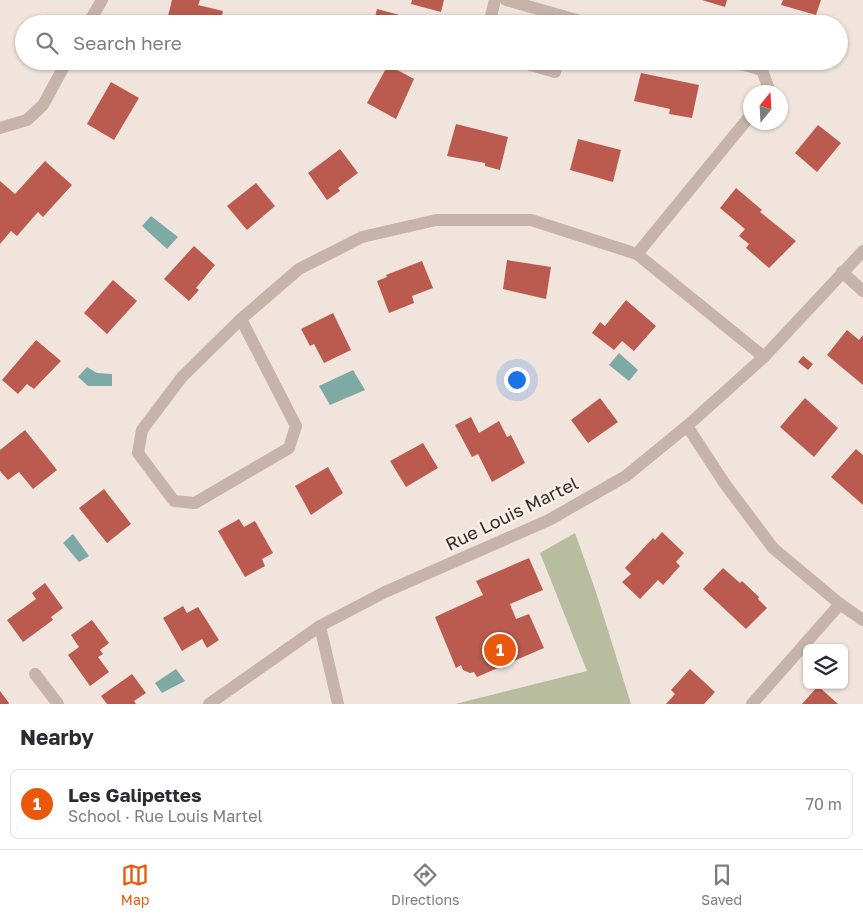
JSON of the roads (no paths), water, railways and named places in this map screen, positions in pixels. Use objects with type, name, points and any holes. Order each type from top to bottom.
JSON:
[{"type":"street","points":[[93,15],[102,0]]},
{"type":"street","points":[[491,15],[495,0]]},
{"type":"street","points":[[506,0],[552,15]]},
{"type":"street","points":[[0,128],[27,120],[43,105],[63,70]]},
{"type":"street","points":[[762,70],[767,85]]},
{"type":"street","points":[[636,254],[743,124]]},
{"type":"street","points":[[241,319],[296,426],[288,448],[195,503],[174,501],[138,453],[142,430],[182,377],[241,319],[299,269],[362,237],[436,220],[531,220],[636,254],[764,357]]},
{"type":"street","name":"Rue Louis Martel","points":[[210,704],[320,626],[385,592],[549,520],[626,476],[688,426],[764,357],[863,251]]},
{"type":"street","points":[[842,272],[863,291]]},
{"type":"street","points":[[688,426],[725,484],[774,548],[840,604],[863,620]]},
{"type":"street","points":[[752,704],[840,604]]},
{"type":"street","points":[[320,626],[338,704]]},
{"type":"street","points":[[35,674],[58,704]]},
{"type":"water","points":[[151,216],[178,237],[167,249],[142,226]]},
{"type":"water","points":[[619,353],[638,370],[629,381],[609,365]]},
{"type":"water","points":[[87,367],[97,373],[112,374],[112,386],[88,386],[78,377]]},
{"type":"water","points":[[353,370],[365,390],[330,405],[319,386]]},
{"type":"water","points":[[73,534],[89,556],[79,562],[63,543]]},
{"type":"water","points":[[176,669],[185,681],[162,693],[155,683]]},
{"type":"place","name":"Les Galipettes","points":[[500,650]]}]
